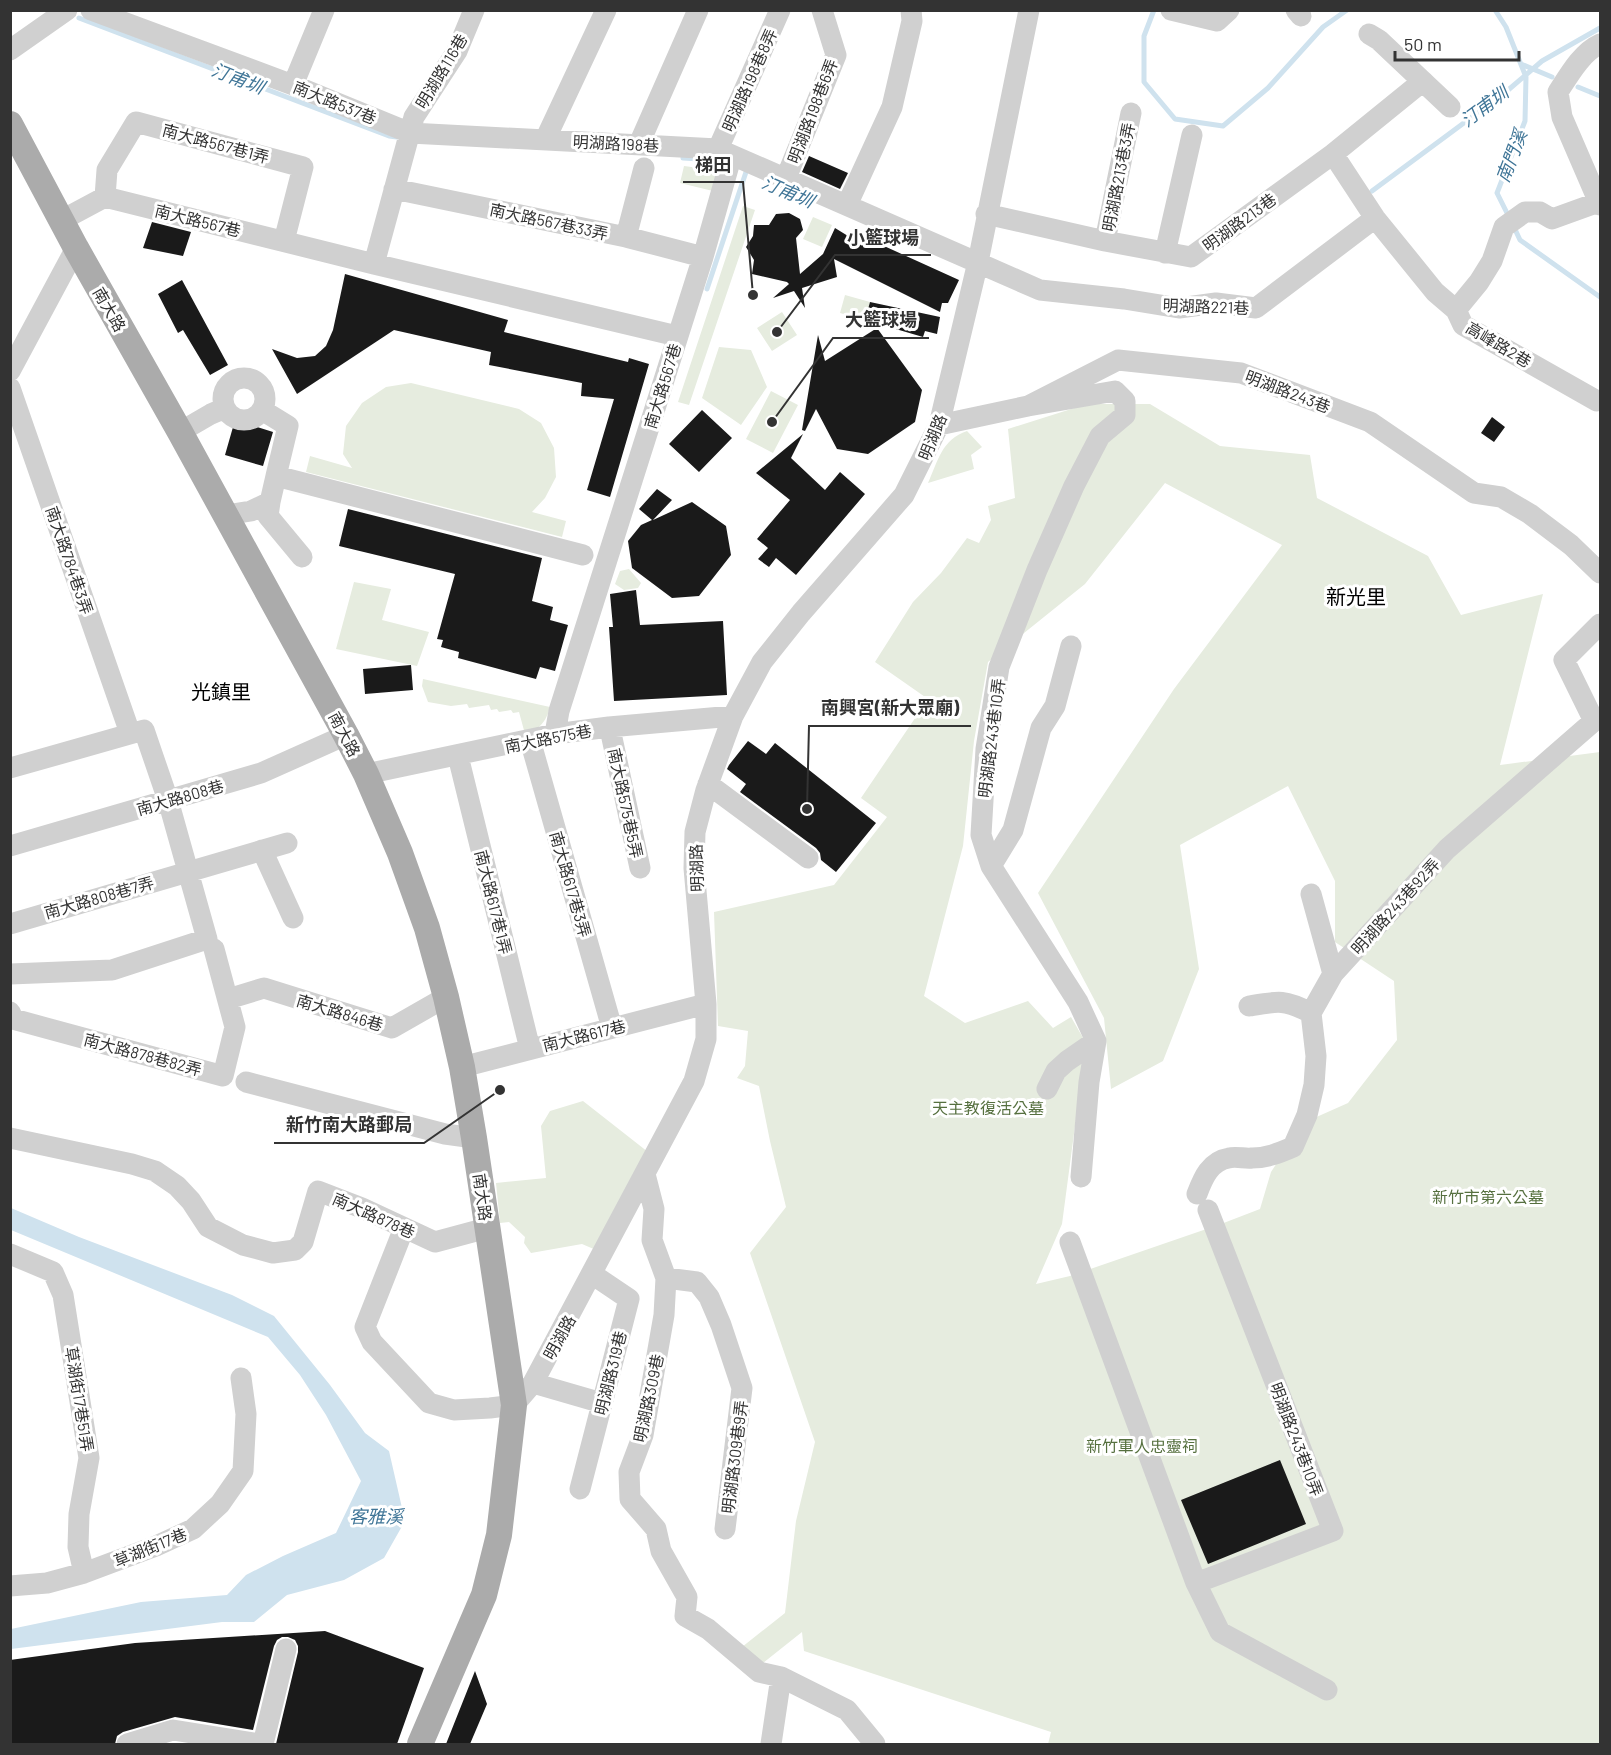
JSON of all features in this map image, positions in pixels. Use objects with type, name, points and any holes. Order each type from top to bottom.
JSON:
[{"type":"main road","name":"南大路","points":[[10,124],[76,248],[346,735],[366,774],[400,853],[427,928],[462,1067],[514,1405]]},
{"type":"main road","points":[[422,1743],[484,1595],[499,1535],[514,1405]]},
{"type":"street","points":[[10,50],[67,10]]},
{"type":"street","name":"南大路537巷","points":[[91,10],[293,85],[410,133]]},
{"type":"street","points":[[293,85],[324,10]]},
{"type":"street","name":"明湖路116巷","points":[[410,133],[414,117],[458,51],[474,10]]},
{"type":"street","points":[[545,140],[606,10]]},
{"type":"street","points":[[639,144],[698,10]]},
{"type":"street","name":"明湖路198巷8弄","points":[[725,160],[780,10]]},
{"type":"street","name":"明湖路198巷6弄","points":[[786,178],[836,55],[822,10]]},
{"type":"street","points":[[847,205],[892,107],[912,21],[911,10]]},
{"type":"street","name":"明湖路","points":[[514,1405],[533,1383],[694,1081],[706,1039],[706,1004],[694,868],[695,832],[708,784],[733,716],[762,662],[801,613],[904,495],[939,424],[975,272],[1029,10]]},
{"type":"street","points":[[1172,11],[1217,21],[1229,10]]},
{"type":"street","points":[[1368,34],[1379,40],[1450,107]]},
{"type":"street","name":"高峰路2巷","points":[[1597,401],[1463,325],[1456,310],[1488,268],[1512,221],[1525,212],[1540,212],[1552,219],[1600,203],[1562,117],[1558,92],[1593,47],[1600,44]]},
{"type":"street","name":"明湖路213巷","points":[[986,214],[1105,241],[1191,257],[1333,154],[1423,81]]},
{"type":"street","name":"明湖路213巷3弄","points":[[1105,241],[1131,113]]},
{"type":"street","name":"南大路567巷1弄","points":[[105,197],[107,170],[136,122],[303,167],[284,241]]},
{"type":"street","points":[[374,264],[410,133]]},
{"type":"street","name":"明湖路198巷","points":[[410,133],[639,144],[725,160],[786,178],[847,205],[975,272]]},
{"type":"street","points":[[1165,253],[1192,135]]},
{"type":"street","points":[[1333,154],[1375,218],[1435,292],[1456,310]]},
{"type":"street","points":[[678,336],[703,257],[725,160]]},
{"type":"street","points":[[626,237],[644,168]]},
{"type":"street","name":"南大路567巷33弄","points":[[394,189],[626,237],[703,257]]},
{"type":"street","points":[[62,220],[105,197]]},
{"type":"street","name":"南大路567巷","points":[[105,197],[678,336],[559,711],[555,734]]},
{"type":"street","name":"明湖路221巷","points":[[975,272],[1040,290],[1124,299],[1179,308],[1216,303],[1256,308],[1375,218]]},
{"type":"street","points":[[10,371],[76,248]]},
{"type":"street","name":"明湖路243巷","points":[[939,424],[1028,406],[1118,360],[1241,373],[1370,422],[1474,493],[1502,497],[1530,514],[1571,545],[1600,573]]},
{"type":"street","points":[[247,378],[259,384],[263,390],[265,404],[253,418],[234,417],[225,408],[223,395],[225,389],[234,380],[247,378]]},
{"type":"street","name":"南大路784巷3弄","points":[[10,388],[130,733]]},
{"type":"street","name":"明湖路243巷10弄","points":[[1028,406],[1115,391],[1125,401],[1125,415],[1100,436],[1074,486],[1037,570],[999,667],[986,749],[981,835],[991,866],[1078,1002],[1096,1041]]},
{"type":"street","points":[[180,432],[225,408]]},
{"type":"street","points":[[262,410],[288,426],[268,516],[302,557]]},
{"type":"street","points":[[276,476],[583,555]]},
{"type":"street","points":[[226,515],[251,511],[270,502]]},
{"type":"street","name":"明湖路243巷92弄","points":[[1311,1013],[1333,974],[1447,849],[1594,721],[1564,660],[1600,624]]},
{"type":"street","points":[[991,866],[1013,830],[1041,728],[1055,706],[1071,646]]},
{"type":"street","name":"南大路575巷","points":[[366,774],[555,734],[733,716]]},
{"type":"street","points":[[10,768],[144,730],[168,800],[207,939],[111,970],[10,974]]},
{"type":"street","name":"南大路808巷","points":[[10,846],[261,773],[346,735]]},
{"type":"street","name":"南大路575巷5弄","points":[[612,738],[640,868]]},
{"type":"street","name":"南大路617巷3弄","points":[[530,740],[612,1028]]},
{"type":"street","name":"南大路617巷1弄","points":[[458,756],[530,1049]]},
{"type":"street","points":[[708,784],[808,858]]},
{"type":"street","name":"南大路808巷7弄","points":[[10,924],[287,843]]},
{"type":"street","points":[[262,850],[293,918]]},
{"type":"street","points":[[1311,894],[1333,974]]},
{"type":"street","name":"南大路878巷82弄","points":[[10,1012],[13,1019],[223,1076],[235,1027],[214,949]]},
{"type":"street","name":"南大路846巷","points":[[228,999],[264,988],[393,1028],[446,997]]},
{"type":"street","points":[[1249,1006],[1278,1001],[1293,1004],[1311,1013]]},
{"type":"street","name":"南大路617巷","points":[[462,1067],[706,1004]]},
{"type":"street","name":"明湖路243巷10弄","points":[[1196,1583],[1333,1531],[1202,1202],[1203,1177],[1211,1166],[1228,1158],[1274,1155],[1293,1147],[1307,1116],[1314,1084],[1316,1056],[1311,1013]]},
{"type":"street","points":[[1047,1089],[1056,1071],[1096,1041]]},
{"type":"street","points":[[1081,1178],[1089,1082],[1096,1041]]},
{"type":"street","points":[[246,1082],[445,1134],[474,1138]]},
{"type":"street","name":"南大路878巷","points":[[10,1138],[155,1171],[177,1186],[191,1201],[208,1227],[243,1245],[273,1253],[295,1250],[303,1242],[318,1191],[362,1208],[435,1242],[487,1228]]},
{"type":"street","name":"明湖路309巷","points":[[645,1174],[654,1209],[652,1240],[666,1278],[664,1315],[643,1435],[629,1472],[630,1498],[656,1529],[661,1551],[687,1597],[685,1616],[708,1629],[759,1672],[781,1677]]},
{"type":"street","points":[[404,1228],[365,1326],[372,1342],[429,1403],[454,1410],[514,1405]]},
{"type":"street","points":[[1070,1242],[1196,1583],[1220,1632],[1327,1690]]},
{"type":"street","name":"草湖街17巷51弄","points":[[10,1254],[53,1272],[63,1295],[90,1458],[79,1525],[78,1547],[84,1573]]},
{"type":"street","name":"明湖路319巷","points":[[580,1489],[629,1299],[592,1274]]},
{"type":"street","name":"明湖路309巷9弄","points":[[666,1278],[697,1282],[709,1297],[722,1325],[742,1388],[725,1529]]},
{"type":"street","name":"草湖街17巷","points":[[10,1586],[47,1583],[84,1573],[156,1546],[193,1529],[220,1504],[243,1471],[246,1414],[241,1378]]},
{"type":"street","points":[[533,1383],[602,1403]]},
{"type":"street","points":[[127,1744],[170,1737],[261,1744],[286,1649]]},
{"type":"street","points":[[771,1744],[781,1677],[847,1710],[875,1744]]},
{"type":"green space","points":[[684,166],[722,171],[717,192],[680,183]]},
{"type":"green space","points":[[743,206],[755,210],[689,405],[678,402]]},
{"type":"green space","points":[[813,217],[832,225],[822,247],[803,239]]},
{"type":"green space","points":[[845,295],[870,302],[865,320],[840,313]]},
{"type":"green space","points":[[782,312],[797,335],[772,351],[757,328]]},
{"type":"green space","points":[[719,347],[751,350],[767,387],[741,425],[702,398]]},
{"type":"green space","points":[[411,383],[519,409],[541,423],[554,448],[556,477],[545,498],[532,512],[566,521],[562,537],[306,472],[310,456],[352,468],[343,454],[346,426],[362,403],[386,387]]},
{"type":"green space","points":[[771,391],[798,405],[773,453],[746,439]]},
{"type":"green space","points":[[1087,404],[1150,404],[1220,446],[1310,455],[1317,498],[1428,556],[1461,615],[1543,594],[1500,765],[1600,752],[1600,1744],[1048,1744],[1051,1732],[804,1651],[802,1632],[763,1663],[742,1647],[785,1613],[796,1521],[815,1442],[750,1253],[786,1207],[759,1086],[737,1078],[745,1066],[748,1031],[718,1026],[714,912],[834,885],[887,817],[861,798],[928,699],[875,662],[913,602],[941,573],[967,538],[979,543],[991,520],[988,506],[1015,498],[1008,429]],"holes":[[[1165,483],[1282,545],[1174,689],[1038,893],[1104,1018],[1111,1089],[1163,1061],[1199,969],[1180,845],[1288,786],[1335,881],[1335,942],[1394,981],[1397,1040],[1348,1103],[1303,1123],[1271,1172],[1260,1209],[1070,1276],[1036,1284],[1062,1224],[1086,1043],[1071,1017],[1053,1028],[1028,1001],[965,1023],[924,996],[963,846],[974,741],[988,662],[1085,584]]]},
{"type":"green space","points":[[967,431],[982,447],[971,455],[974,469],[928,483],[946,445]]},
{"type":"green space","points":[[629,569],[641,583],[638,588],[624,590],[615,584],[620,571]]},
{"type":"green space","points":[[354,582],[391,589],[382,620],[429,632],[417,666],[336,649]]},
{"type":"green space","points":[[423,679],[550,707],[542,724],[525,734],[519,712],[513,713],[511,710],[499,712],[497,709],[491,710],[489,705],[469,708],[467,704],[451,706],[428,702],[422,686]]},
{"type":"green space","points":[[583,1101],[648,1152],[596,1250],[582,1244],[531,1253],[524,1243],[525,1237],[509,1222],[500,1223],[496,1183],[546,1178],[541,1126],[550,1111]]},
{"type":"water","name":"客雅溪","points":[[11,1208],[79,1237],[232,1295],[274,1316],[330,1385],[365,1433],[389,1451],[405,1521],[384,1558],[344,1580],[287,1595],[254,1622],[222,1622],[11,1649],[11,1629],[141,1602],[227,1595],[246,1575],[336,1533],[361,1481],[326,1415],[300,1375],[268,1337],[11,1230]]},
{"type":"building","points":[[809,156],[848,173],[840,189],[802,172]]},
{"type":"building","points":[[789,213],[800,219],[803,230],[796,238],[800,274],[823,254],[835,228],[848,236],[851,231],[959,280],[948,303],[942,303],[940,312],[834,259],[837,277],[802,288],[805,308],[794,291],[773,298],[789,284],[752,274],[754,260],[746,247],[753,236],[754,225],[769,225],[776,214]]},
{"type":"building","points":[[152,222],[191,232],[183,256],[143,248]]},
{"type":"building","points":[[345,274],[508,320],[504,332],[628,362],[629,358],[649,364],[610,497],[587,490],[614,399],[581,396],[582,383],[489,365],[491,352],[394,330],[297,394],[272,349],[297,358],[315,356],[326,346],[333,330]]},
{"type":"building","points":[[182,280],[228,365],[210,375],[183,330],[178,333],[158,294]]},
{"type":"building","points":[[870,302],[940,317],[937,334],[925,331],[923,337],[865,320]]},
{"type":"building","points":[[877,328],[922,390],[915,422],[868,454],[837,449],[816,409],[805,431],[802,430],[818,335],[825,361]]},
{"type":"building","points":[[702,410],[732,438],[699,472],[669,444]]},
{"type":"building","points":[[1492,417],[1505,427],[1494,442],[1481,433]]},
{"type":"building","points":[[235,420],[273,432],[263,466],[225,455]]},
{"type":"building","points":[[803,434],[791,458],[825,490],[840,472],[865,494],[796,575],[776,558],[769,567],[758,559],[768,548],[757,539],[790,500],[756,473]]},
{"type":"building","points":[[657,489],[672,500],[653,520],[692,502],[726,526],[731,555],[699,596],[672,598],[632,568],[628,541],[641,525],[652,520],[639,509]]},
{"type":"building","points":[[348,509],[542,558],[532,601],[553,607],[550,620],[568,625],[555,671],[540,667],[536,679],[458,658],[459,652],[441,647],[443,640],[437,639],[455,574],[339,546]]},
{"type":"building","points":[[636,590],[640,625],[723,621],[727,695],[614,701],[609,627],[613,627],[610,594]]},
{"type":"building","points":[[411,665],[413,690],[365,694],[363,669]]},
{"type":"building","points":[[748,741],[766,754],[775,743],[876,823],[836,872],[821,860],[816,848],[740,792],[746,784],[727,769]]},
{"type":"building","name":"新竹軍人忠靈祠","points":[[1280,1460],[1306,1524],[1208,1564],[1181,1500]]},
{"type":"building","points":[[325,1631],[424,1668],[397,1744],[276,1744],[298,1652],[295,1640],[282,1637],[274,1646],[253,1730],[175,1717],[123,1732],[117,1736],[115,1744],[10,1744],[10,1660],[135,1643]]},
{"type":"building","points":[[475,1671],[487,1704],[470,1744],[446,1744]]},
{"type":"waterway","name":"南門溪","points":[[1154,10],[1144,36],[1144,82],[1175,119],[1223,126],[1268,88],[1323,27],[1347,10]]},
{"type":"waterway","name":"南門溪","points":[[1495,10],[1506,27],[1526,77],[1525,121],[1497,193],[1509,217]]},
{"type":"waterway","name":"汀甫圳","points":[[79,18],[389,136],[397,137]]},
{"type":"waterway","name":"汀甫圳","points":[[1372,191],[1507,91],[1542,61],[1600,28]]},
{"type":"waterway","name":"汀甫圳","points":[[1521,64],[1552,77]]},
{"type":"waterway","points":[[1578,87],[1600,96]]},
{"type":"waterway","name":"汀甫圳","points":[[683,158],[716,160],[724,163]]},
{"type":"waterway","points":[[707,289],[746,172]]},
{"type":"waterway","name":"南門溪","points":[[1513,225],[1520,240],[1600,297]]},
{"type":"place","name":"梯田","points":[[753,295]]},
{"type":"place","name":"小籃球場","points":[[777,332]]},
{"type":"place","name":"大籃球場","points":[[772,422]]},
{"type":"place","name":"南興宮(新大眾廟)","points":[[807,809]]},
{"type":"place","name":"新竹南大路郵局","points":[[500,1090]]},
{"type":"district","name":"新光里","points":[[1356,596]]},
{"type":"district","name":"光鎮里","points":[[221,691]]},
{"type":"park label","name":"天主教復活公墓","points":[[988,1107]]},
{"type":"park label","name":"新竹市第六公墓","points":[[1488,1196]]}]
